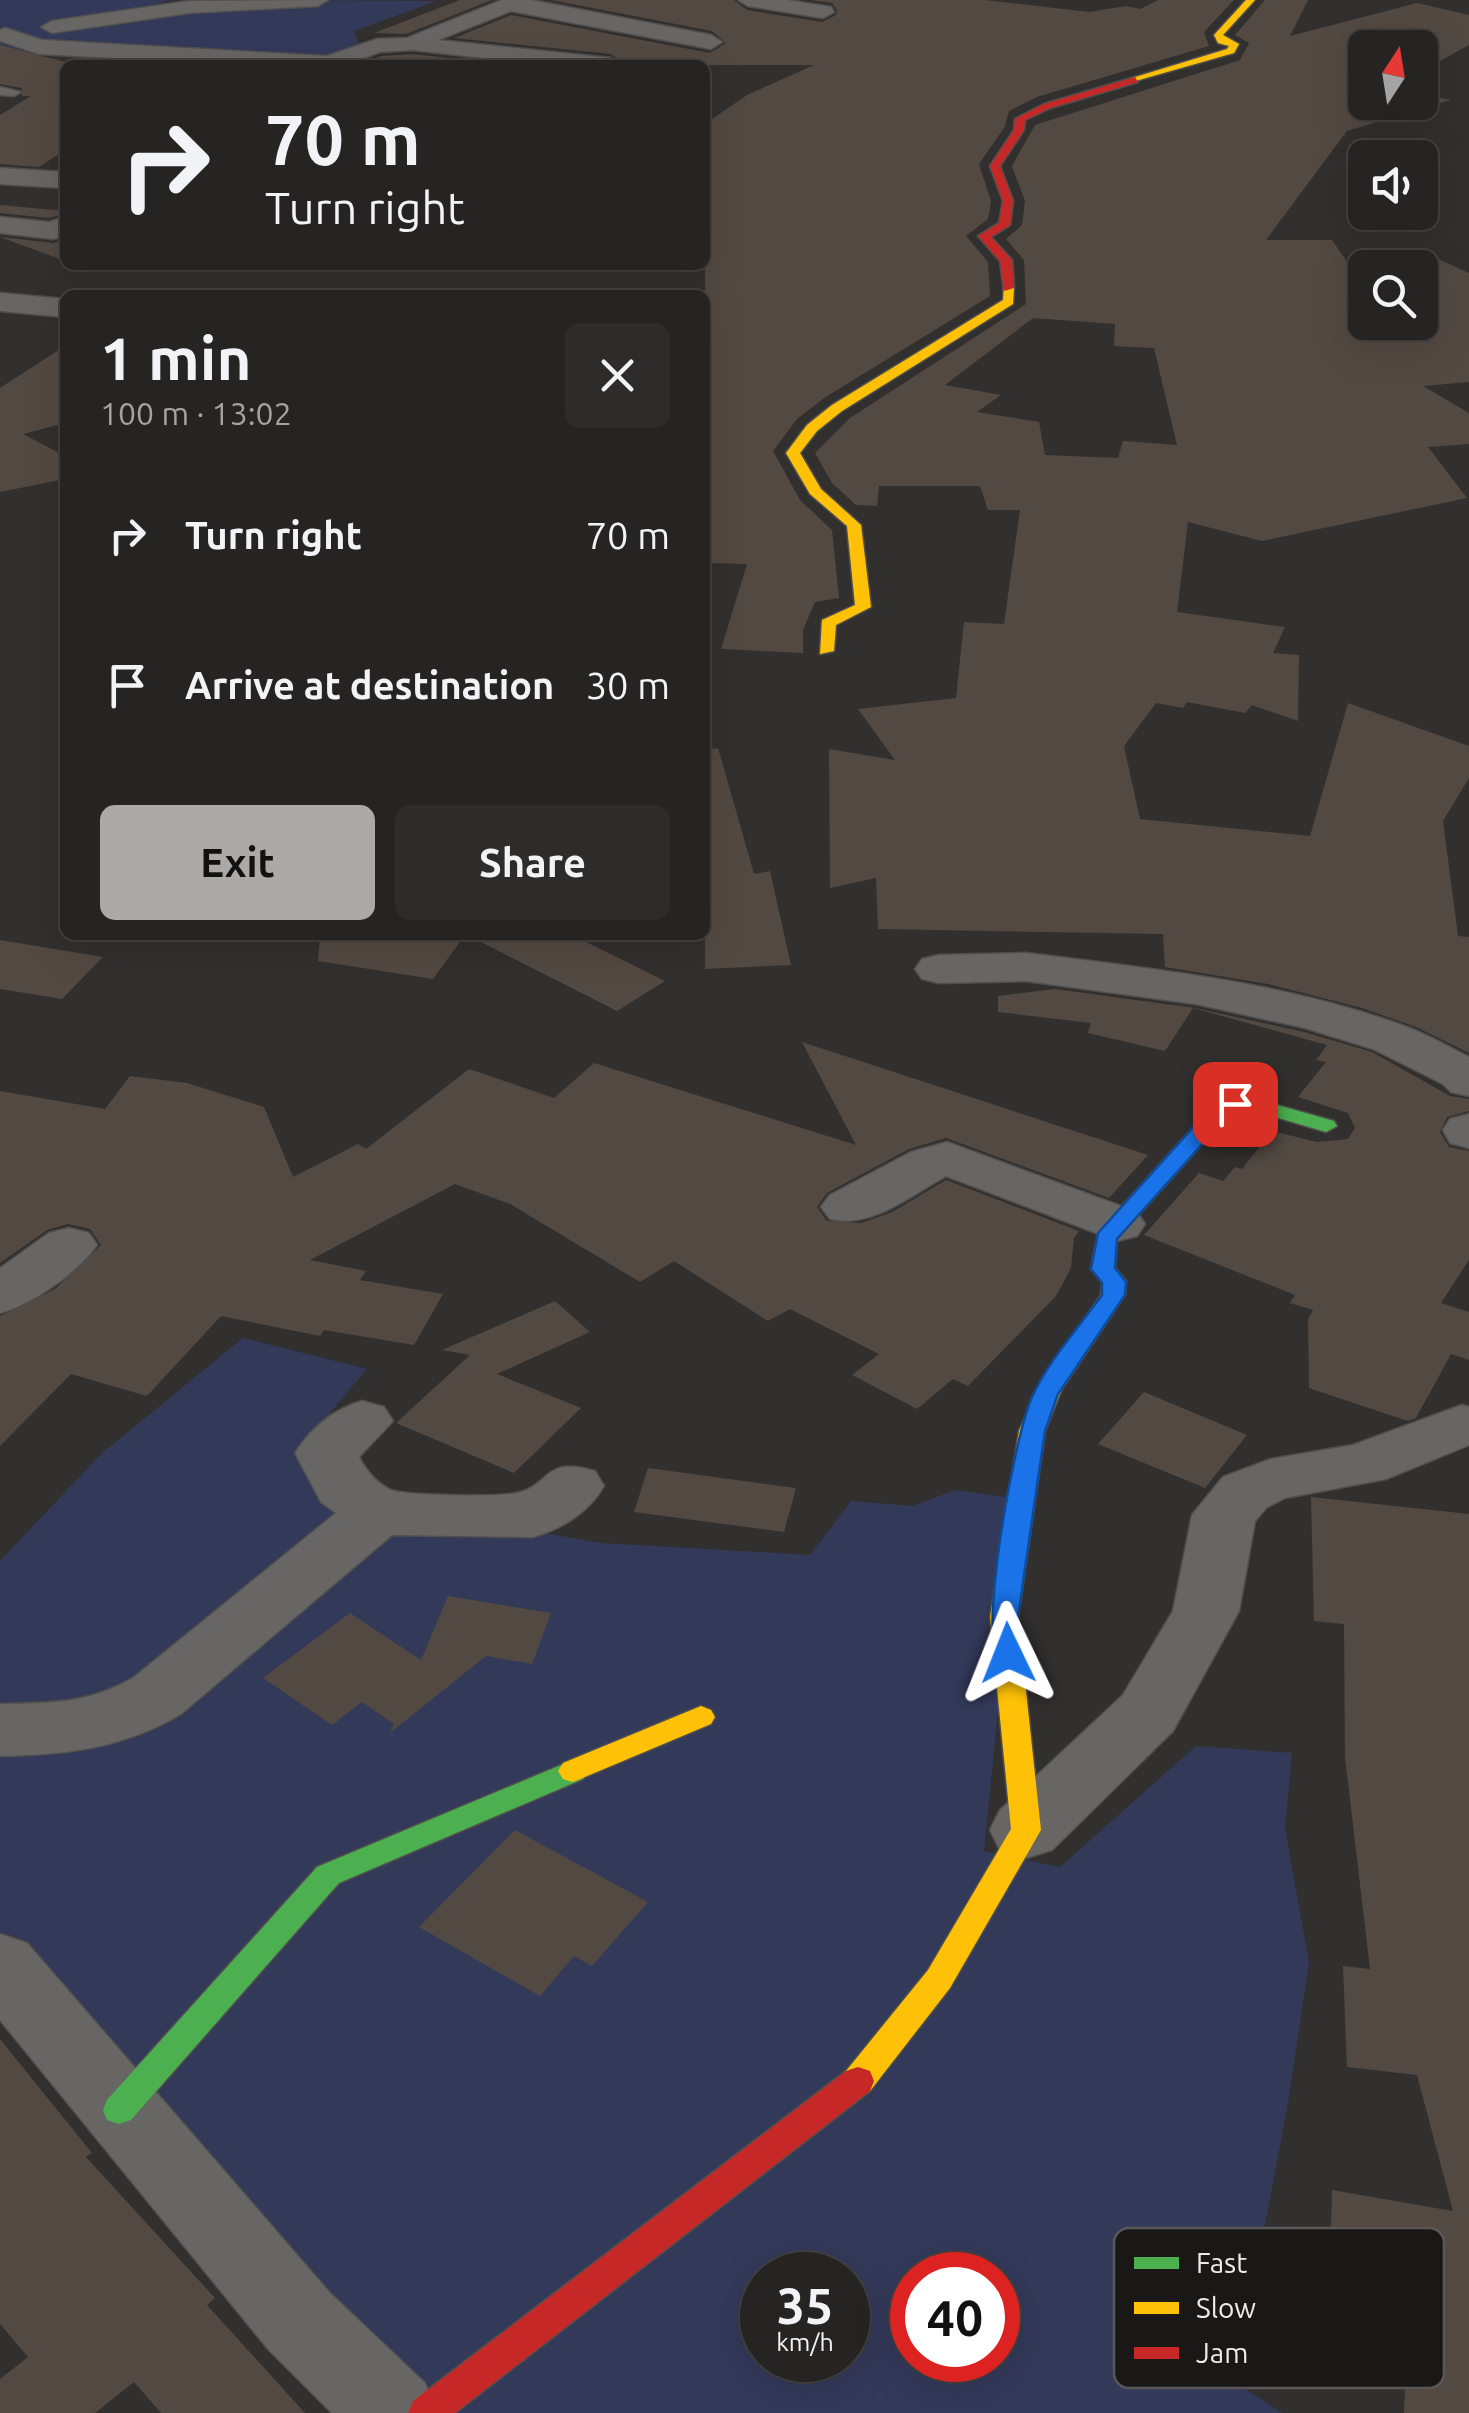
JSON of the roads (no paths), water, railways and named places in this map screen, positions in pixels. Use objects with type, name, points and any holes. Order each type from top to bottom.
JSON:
[{"type":"street","points":[[2,36],[188,3],[318,0]]},
{"type":"street","points":[[748,0],[824,12]]},
{"type":"street","points":[[826,651],[828,623],[863,606],[854,525],[816,491],[793,454],[812,428],[837,408],[1009,301],[1006,260],[984,236],[1004,224],[1008,202],[995,166],[1019,130],[1020,120],[1032,111],[1099,94],[1184,60],[1231,51],[1234,44],[1221,41],[1218,35],[1250,0]]},
{"type":"street","points":[[410,44],[516,2],[711,42]]},
{"type":"street","points":[[2,36],[39,47],[258,60]]},
{"type":"street","points":[[337,60],[377,46],[410,44],[563,60]]},
{"type":"street","points":[[0,176],[60,180]]},
{"type":"street","points":[[0,225],[60,230]]},
{"type":"street","points":[[0,302],[60,308]]},
{"type":"street","points":[[939,970],[1026,967],[1196,989],[1316,1016],[1391,1038],[1461,1073],[1469,1081]]},
{"type":"street","points":[[1026,1830],[1004,1617],[1032,1431],[1046,1394],[1114,1295],[1114,1282],[1103,1269],[1106,1238],[1224,1107],[1259,1106],[1326,1126]]},
{"type":"street","points":[[849,1206],[930,1162],[947,1158],[1117,1224]]},
{"type":"street","points":[[0,1295],[69,1245]]},
{"type":"street","points":[[362,1422],[326,1453],[343,1487],[378,1512],[424,1516],[532,1515],[573,1486]]},
{"type":"street","points":[[426,2413],[858,2080],[938,1978],[1026,1830],[1148,1713],[1206,1610],[1224,1515],[1245,1492],[1271,1480],[1364,1464],[1462,1425]]},
{"type":"street","points":[[0,1730],[98,1726],[127,1716],[157,1696],[378,1512]]},
{"type":"street","points":[[119,2110],[328,1875],[701,1717]]},
{"type":"street","points":[[0,1964],[299,2320],[392,2413]]}]
